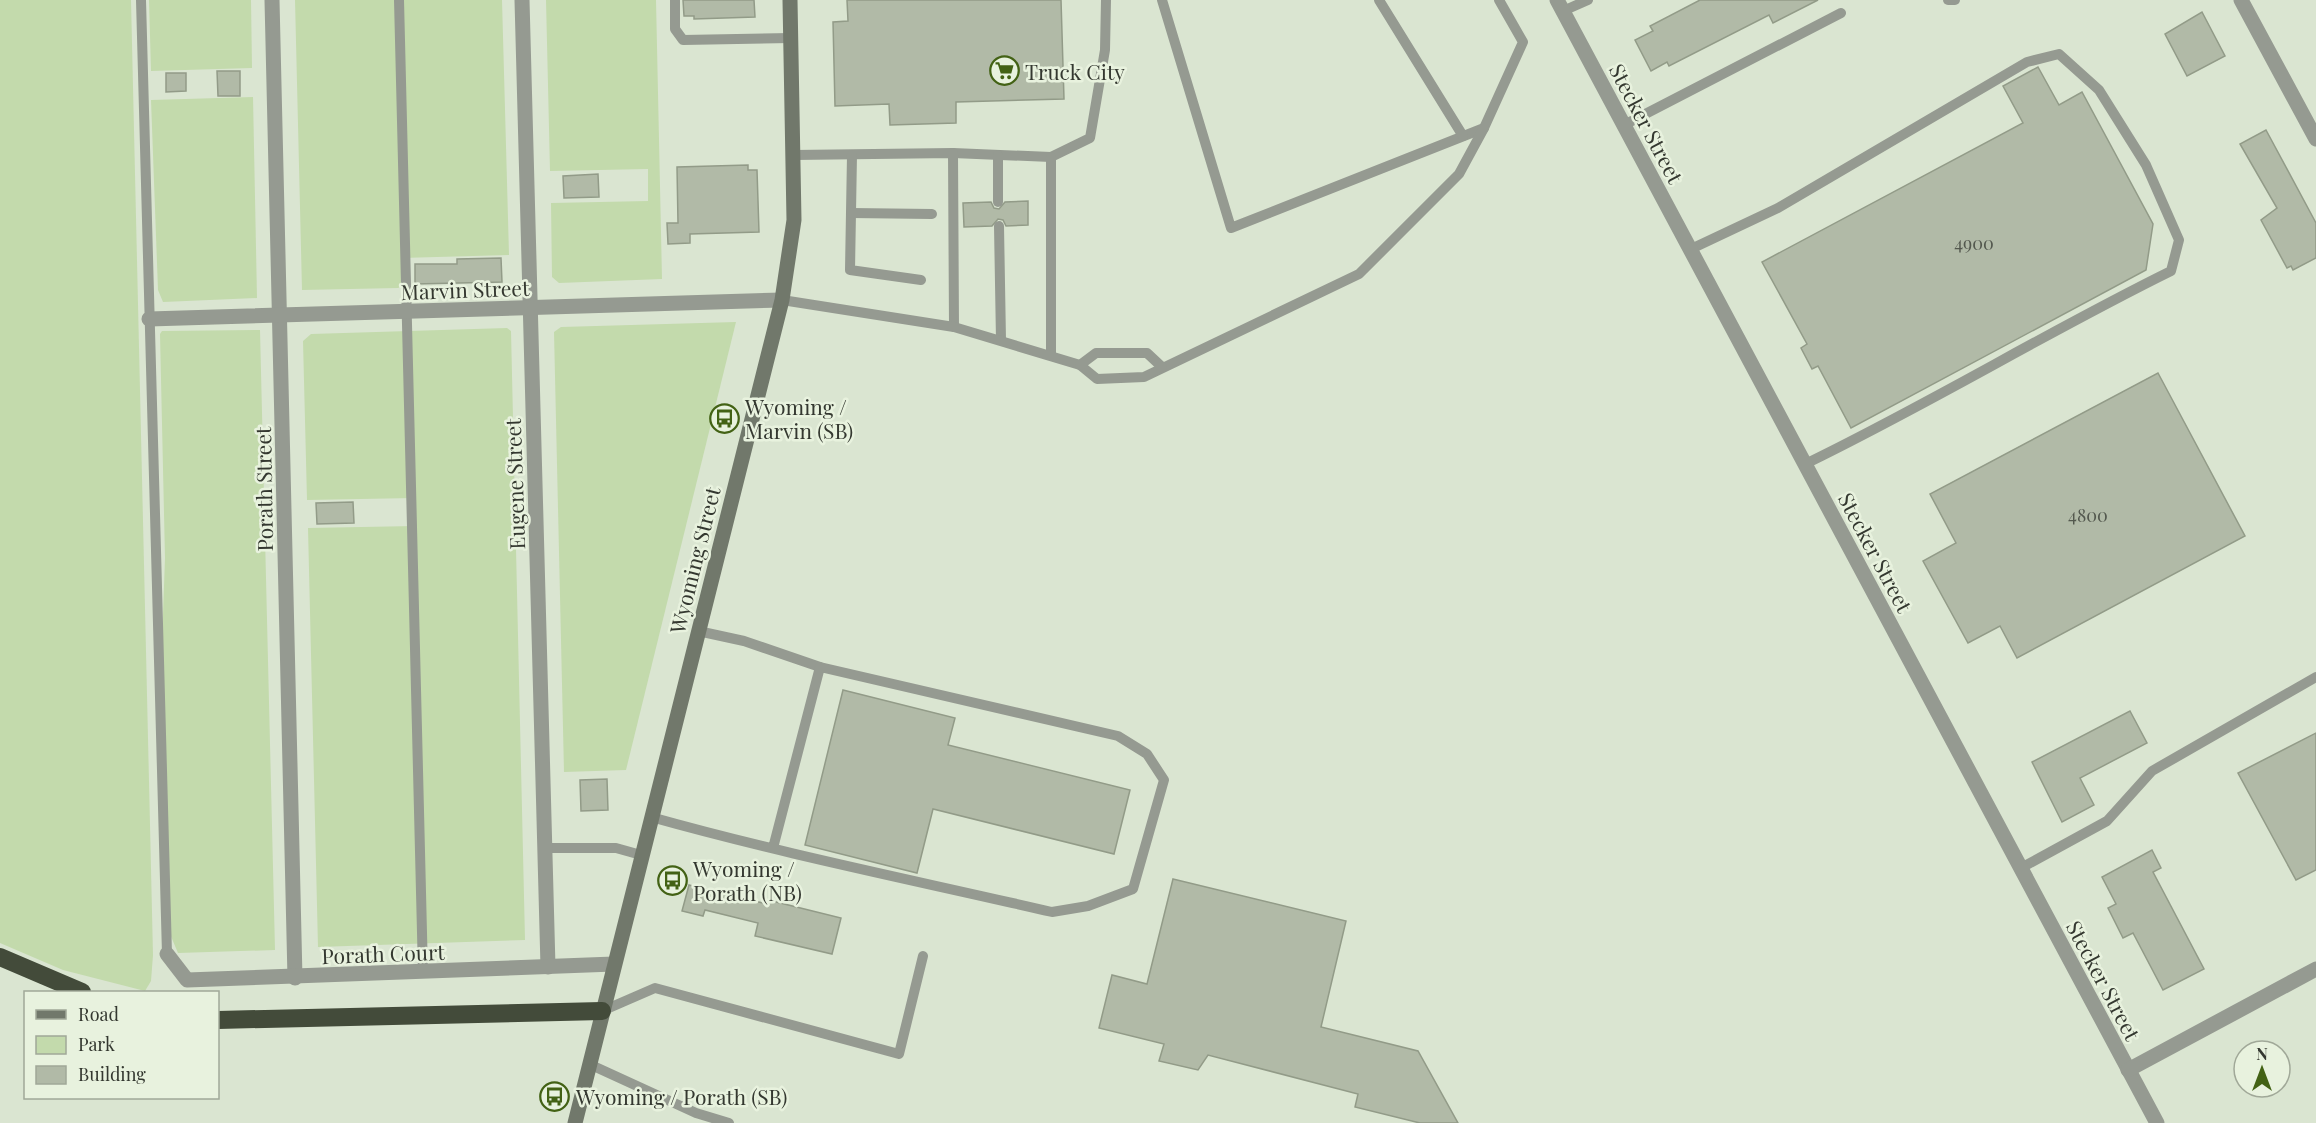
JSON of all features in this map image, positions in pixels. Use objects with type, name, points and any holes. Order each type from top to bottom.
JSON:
[{"type":"highway","points":[[0,957],[77,991]]},
{"type":"highway","points":[[219,1020],[602,1011]]},
{"type":"main road","name":"Wyoming Street","points":[[575,1123],[782,300],[794,220],[790,0]]},
{"type":"street","name":"Porath Street","points":[[272,0],[295,978]]},
{"type":"street","name":"Eugene Street","points":[[522,0],[548,967]]},
{"type":"street","points":[[2241,0],[2316,140]]},
{"type":"street","name":"Stecker Street","points":[[1560,5],[2157,1123]]},
{"type":"street","name":"Marvin Street","points":[[149,319],[782,300]]},
{"type":"street","name":"Porath Court","points":[[167,954],[187,980],[295,978],[614,964]]},
{"type":"street","points":[[2128,1070],[2316,969]]},
{"type":"lane","points":[[141,0],[167,954]]},
{"type":"lane","points":[[399,0],[423,973]]},
{"type":"lane","points":[[675,0],[675,29],[682,40],[791,38]]},
{"type":"lane","points":[[794,156],[953,153],[1051,157],[1090,138],[1105,50],[1106,0]]},
{"type":"lane","points":[[1162,0],[1232,228],[1484,128]]},
{"type":"lane","points":[[1380,0],[1463,136]]},
{"type":"lane","points":[[782,300],[954,327],[1080,365],[1097,379],[1144,377],[1359,274],[1459,174],[1484,128],[1523,42],[1499,0]]},
{"type":"lane","points":[[1560,5],[1588,0]]},
{"type":"lane","points":[[1948,0],[1955,0]]},
{"type":"lane","points":[[1624,125],[1841,13]]},
{"type":"lane","points":[[1690,249],[1778,208],[2027,62],[2059,54],[2100,90],[2146,165],[2179,240],[2171,272],[2115,299],[1891,422],[1805,464]]},
{"type":"lane","points":[[953,153],[954,327]]},
{"type":"lane","points":[[852,155],[850,270],[921,280]]},
{"type":"lane","points":[[998,155],[998,202]]},
{"type":"lane","points":[[1051,157],[1051,355]]},
{"type":"lane","points":[[851,213],[932,214]]},
{"type":"lane","points":[[999,226],[1001,340]]},
{"type":"lane","points":[[1080,365],[1096,352],[1147,353],[1162,367]]},
{"type":"lane","points":[[651,817],[773,848],[1052,912],[1088,906],[1133,889],[1164,780],[1147,754],[1118,736],[820,667],[744,641],[698,631]]},
{"type":"lane","points":[[773,848],[820,667]]},
{"type":"lane","points":[[2021,868],[2108,821],[2152,771],[2316,677]]},
{"type":"lane","points":[[544,848],[616,848],[641,855]]},
{"type":"lane","points":[[602,1011],[655,988],[899,1054],[923,956]]},
{"type":"lane","points":[[590,1064],[696,1113],[729,1123]]},
{"type":"green space","points":[[0,0],[131,0],[153,955],[151,981],[145,991],[63,970],[0,943]]},
{"type":"green space","points":[[149,0],[251,0],[252,68],[151,71]]},
{"type":"green space","points":[[295,0],[502,0],[509,255],[401,258],[401,287],[398,288],[302,290]]},
{"type":"green space","points":[[546,0],[656,0],[662,279],[559,283],[552,277],[551,203],[648,201],[648,169],[550,171]]},
{"type":"green space","points":[[253,97],[257,298],[163,302],[158,290],[151,100]]},
{"type":"green space","points":[[736,322],[626,770],[564,772],[554,332],[561,327]]},
{"type":"green space","points":[[507,328],[511,331],[525,940],[318,947],[308,528],[415,526],[414,498],[307,500],[303,341],[311,334]]},
{"type":"green space","points":[[260,330],[275,950],[178,953],[170,934],[161,671],[165,558],[160,334],[162,331]]},
{"type":"building","points":[[683,0],[754,0],[755,17],[694,19],[694,16],[684,16]]},
{"type":"building","points":[[847,0],[1061,0],[1064,99],[956,102],[956,123],[890,125],[889,104],[835,106],[833,22],[848,21]]},
{"type":"building","points":[[1700,0],[1818,0],[1773,23],[1769,15],[1669,66],[1667,62],[1651,71],[1635,40],[1653,31],[1650,26]]},
{"type":"building","points":[[2202,12],[2225,56],[2187,76],[2165,34]]},
{"type":"building","points":[[2038,67],[2059,105],[2082,92],[2153,224],[2146,270],[1851,428],[1818,366],[1812,369],[1801,348],[1807,344],[1762,262],[2023,123],[2003,86]]},
{"type":"building","points":[[217,71],[240,71],[240,96],[218,96]]},
{"type":"building","points":[[166,73],[186,73],[186,91],[166,92]]},
{"type":"building","points":[[2266,130],[2316,223],[2316,258],[2293,270],[2291,266],[2287,268],[2261,220],[2277,208],[2240,144]]},
{"type":"building","points":[[748,165],[748,170],[757,170],[759,232],[690,234],[690,243],[668,244],[667,223],[678,223],[677,167]]},
{"type":"building","points":[[598,174],[599,197],[564,198],[563,176]]},
{"type":"building","points":[[1028,201],[1028,225],[1006,226],[1003,220],[998,219],[992,226],[964,227],[963,203],[991,202],[994,208],[999,209],[1005,202]]},
{"type":"building","points":[[501,258],[502,282],[415,284],[415,264],[457,264],[457,259]]},
{"type":"building","points":[[2158,373],[2245,536],[2017,658],[2000,626],[1968,643],[1923,561],[1956,543],[1930,494]]},
{"type":"building","points":[[353,502],[354,523],[317,524],[316,503]]},
{"type":"building","points":[[843,690],[955,718],[948,745],[1130,790],[1114,854],[933,809],[917,873],[805,845]]},
{"type":"building","points":[[2130,711],[2147,743],[2080,778],[2094,805],[2062,822],[2032,762]]},
{"type":"building","points":[[2316,733],[2316,870],[2296,880],[2238,773]]},
{"type":"building","points":[[607,779],[608,810],[581,811],[580,780]]},
{"type":"building","points":[[2152,850],[2161,868],[2153,872],[2204,969],[2163,990],[2133,933],[2123,938],[2108,908],[2116,904],[2102,877]]},
{"type":"building","points":[[1173,879],[1346,921],[1321,1027],[1418,1051],[1458,1123],[1420,1123],[1355,1107],[1358,1094],[1208,1055],[1198,1070],[1159,1061],[1164,1044],[1099,1028],[1112,975],[1147,984]]},
{"type":"building","points":[[689,885],[763,903],[764,899],[841,918],[832,954],[755,936],[758,923],[705,910],[703,916],[682,911]]},
{"type":"place","name":"Truck City","points":[[1004,71]]},
{"type":"place","name":"Wyoming / Marvin (SB)","points":[[724,418]]},
{"type":"place","name":"Wyoming / Porath (NB)","points":[[672,880]]},
{"type":"place","name":"Wyoming / Porath (SB)","points":[[555,1096]]}]
